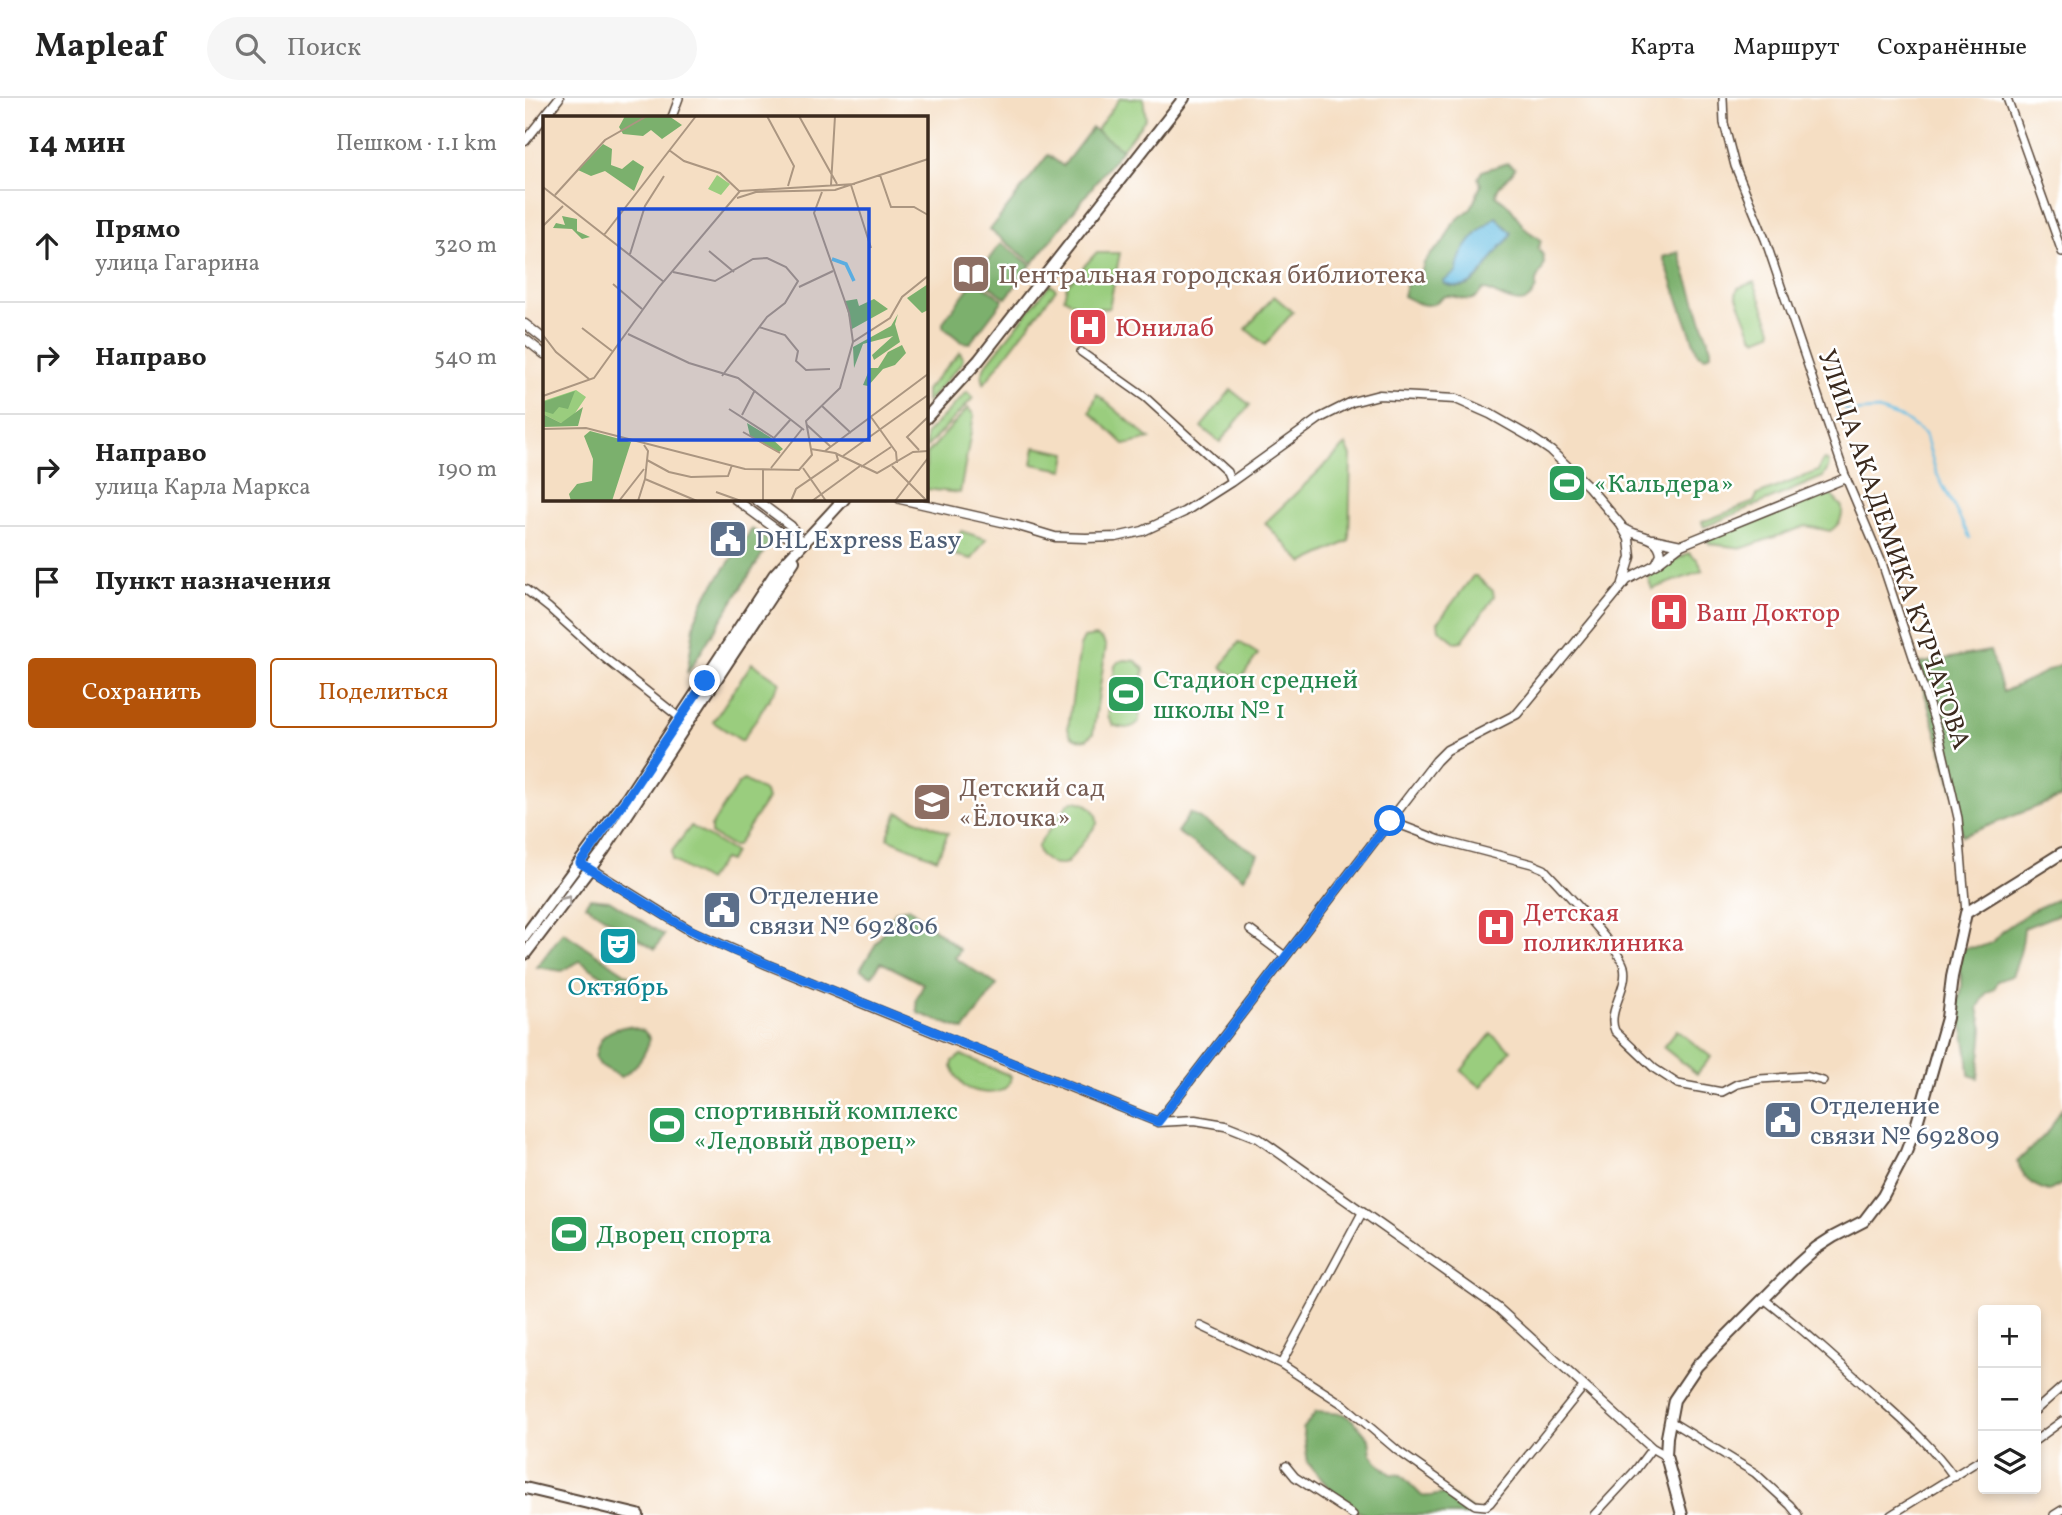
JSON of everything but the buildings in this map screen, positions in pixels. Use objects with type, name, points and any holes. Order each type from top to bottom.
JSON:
[{"type":"main road","points":[[927,417],[979,360],[1184,98]]},
{"type":"main road","points":[[525,936],[585,866],[774,575],[843,500]]},
{"type":"main road","points":[[525,954],[739,648],[803,543]]},
{"type":"main road","points":[[1966,913],[2062,853]]},
{"type":"main road","name":"УЛИЦА АКАДЕМИКА КУРЧАТОВА","points":[[1682,1515],[1666,1456],[1674,1400],[1697,1366],[1763,1299],[1816,1248],[1864,1221],[1883,1196],[1917,1123],[1947,1018],[1952,977],[1966,913]]},
{"type":"main road","points":[[525,1488],[638,1515]]},
{"type":"street","points":[[545,116],[559,98]]},
{"type":"street","points":[[672,116],[679,98]]},
{"type":"street","name":"УЛИЦА АКАДЕМИКА КУРЧАТОВА","points":[[1723,98],[1724,124],[1735,166],[1765,239],[1846,478],[1882,563],[1939,735],[1958,818],[1966,913]]},
{"type":"street","points":[[2007,98],[2062,253]]},
{"type":"street","points":[[525,141],[543,118]]},
{"type":"street","points":[[525,324],[543,338]]},
{"type":"street","points":[[525,339],[543,353]]},
{"type":"street","points":[[1081,352],[1146,398],[1227,472],[1231,482]]},
{"type":"street","points":[[904,500],[1015,525],[1055,537],[1116,537],[1143,531],[1184,512],[1320,418],[1365,398],[1387,395],[1455,399],[1490,414],[1532,438],[1588,485],[1621,525],[1629,539],[1631,554],[1639,566],[1653,565],[1661,554],[1660,548],[1650,538]]},
{"type":"street","points":[[1158,1122],[1436,761],[1447,750],[1517,714],[1623,583],[1681,545],[1846,478]]},
{"type":"street","points":[[736,500],[784,535],[803,543]]},
{"type":"street","points":[[756,500],[791,526],[803,543]]},
{"type":"street","points":[[1621,525],[1632,534],[1681,545]]},
{"type":"street","points":[[1623,583],[1636,541],[1650,538]]},
{"type":"street","points":[[525,589],[549,607],[601,655],[680,718]]},
{"type":"street","points":[[1390,821],[1440,840],[1544,869],[1601,934],[1625,967],[1612,1023],[1615,1031],[1655,1069],[1678,1084],[1722,1093],[1737,1084],[1760,1079],[1806,1076],[1823,1081]]},
{"type":"street","points":[[585,866],[691,931],[732,950],[1158,1122],[1195,1120],[1225,1125],[1248,1133],[1277,1150],[1498,1307],[1652,1448],[1666,1456]]},
{"type":"street","points":[[1250,930],[1285,956]]},
{"type":"street","points":[[1281,1364],[1363,1211]]},
{"type":"street","points":[[1763,1299],[1809,1334],[1883,1402],[1935,1452],[1954,1477]]},
{"type":"street","points":[[1201,1325],[1281,1364],[1344,1405],[1398,1451],[1475,1505],[1486,1506],[1490,1503],[1584,1387]]},
{"type":"street","points":[[2041,1406],[2062,1387]]},
{"type":"street","points":[[1670,1421],[1755,1473],[1790,1504],[1798,1515]]},
{"type":"street","points":[[2041,1437],[2062,1422]]},
{"type":"street","points":[[1594,1515],[1652,1448]]},
{"type":"street","points":[[1891,1515],[1978,1463]]},
{"type":"street","points":[[1286,1466],[1295,1477],[1353,1515]]},
{"type":"street","points":[[2054,1515],[2062,1510]]},
{"type":"green space","points":[[1120,98],[1143,98],[1146,118],[1122,149],[1096,131]]},
{"type":"green space","points":[[1092,128],[1122,149],[1033,263],[990,230],[1048,155],[1063,166]]},
{"type":"green space","points":[[1507,163],[1515,168],[1496,196],[1508,205],[1525,228],[1541,241],[1538,249],[1543,255],[1543,267],[1532,296],[1526,301],[1512,301],[1483,289],[1475,298],[1467,300],[1447,296],[1427,305],[1403,296],[1406,285],[1421,273],[1424,263],[1443,243],[1453,224],[1471,209],[1481,185],[1478,178],[1482,171]],"holes":[[[1496,217],[1511,233],[1471,284],[1463,287],[1445,284],[1445,281],[1457,272],[1462,255],[1471,241],[1489,222]]]},
{"type":"green space","points":[[1001,243],[1031,265],[1006,298],[976,276]]},
{"type":"green space","points":[[1679,252],[1711,349],[1711,354],[1705,357],[1698,354],[1663,257]]},
{"type":"green space","points":[[1096,253],[1120,253],[1109,308],[1086,307],[1064,298],[1067,285]]},
{"type":"green space","points":[[975,279],[1003,300],[970,343],[962,342],[943,327],[943,322]]},
{"type":"green space","points":[[1754,282],[1772,329],[1771,333],[1756,339],[1736,294],[1738,288]]},
{"type":"green space","points":[[1050,284],[1056,289],[984,384],[982,374],[985,366]]},
{"type":"green space","points":[[1274,296],[1293,312],[1265,345],[1246,329]]},
{"type":"green space","points":[[960,352],[962,363],[927,402],[927,389]]},
{"type":"green space","points":[[1231,390],[1250,405],[1220,442],[1201,427]]},
{"type":"green space","points":[[967,392],[973,398],[927,447],[927,433]]},
{"type":"green space","points":[[1097,394],[1150,439],[1125,445],[1090,412]]},
{"type":"green space","points":[[968,408],[974,415],[960,493],[927,489],[927,454]]},
{"type":"green space","points":[[1346,445],[1351,456],[1349,541],[1303,563],[1265,523]]},
{"type":"green space","points":[[1035,447],[1067,453],[1064,470],[1032,464]]},
{"type":"green space","points":[[1825,460],[1829,462],[1823,477],[1704,527],[1702,522],[1754,502],[1757,495],[1818,471]]},
{"type":"green space","points":[[1819,495],[1831,495],[1842,507],[1840,521],[1830,531],[1806,526],[1743,548],[1710,544],[1706,539]]},
{"type":"green space","points":[[752,529],[770,542],[687,674],[695,620],[706,596]]},
{"type":"green space","points":[[961,531],[986,539],[972,559],[951,554]]},
{"type":"green space","points":[[1689,553],[1698,560],[1703,571],[1652,589],[1648,578],[1655,570]]},
{"type":"green space","points":[[1473,576],[1493,591],[1494,597],[1462,641],[1455,642],[1439,629],[1438,622]]},
{"type":"green space","points":[[1096,636],[1103,640],[1106,647],[1093,733],[1087,739],[1081,740],[1075,738],[1068,728],[1080,646],[1084,638]]},
{"type":"green space","points":[[1239,642],[1258,654],[1240,680],[1221,667]]},
{"type":"green space","points":[[1990,651],[2003,692],[2062,664],[2062,797],[1962,836],[1956,799],[1916,664]]},
{"type":"green space","name":"Стадион средней школы № 1","points":[[1124,660],[1136,661],[1144,669],[1139,721],[1127,728],[1113,725],[1108,716],[1115,666]]},
{"type":"green space","points":[[752,663],[780,682],[742,741],[713,722]]},
{"type":"green space","points":[[744,780],[765,792],[767,799],[740,841],[736,846],[731,846],[711,834],[711,826]]},
{"type":"green space","points":[[1073,801],[1090,807],[1097,824],[1067,863],[1055,865],[1045,860],[1038,845]]},
{"type":"green space","points":[[898,812],[948,833],[937,859],[887,838]]},
{"type":"green space","points":[[1190,813],[1258,854],[1244,878],[1177,832]]},
{"type":"green space","points":[[691,826],[734,852],[729,861],[723,859],[707,881],[672,860],[672,851]]},
{"type":"green space","points":[[2062,897],[2062,913],[2024,928],[2012,976],[1998,981],[1994,989],[1986,993],[1978,1008],[1983,1029],[1978,1078],[1969,1075],[1965,1039],[1957,1013],[1962,985],[1958,963],[1964,948],[1991,943],[2005,929],[2033,910]]},
{"type":"green space","points":[[590,898],[609,900],[664,935],[655,949],[585,905]]},
{"type":"green space","points":[[909,908],[960,950],[955,958],[997,985],[964,1030],[918,1013],[916,1000],[924,984],[881,962],[872,976],[860,970],[896,911]]},
{"type":"green space","points":[[563,932],[637,981],[614,982],[580,961],[562,971],[537,967]]},
{"type":"green space","points":[[628,1026],[644,1031],[650,1038],[640,1060],[621,1077],[600,1065],[595,1057],[599,1043],[605,1035]]},
{"type":"green space","points":[[1677,1030],[1711,1057],[1697,1074],[1663,1047]]},
{"type":"green space","points":[[1491,1034],[1511,1050],[1481,1087],[1461,1071]]},
{"type":"green space","points":[[961,1055],[1011,1076],[1009,1083],[1005,1088],[992,1093],[964,1086],[952,1067],[953,1061]]},
{"type":"green space","points":[[2062,1108],[2062,1184],[2049,1191],[2029,1181],[2017,1162],[2049,1131]]},
{"type":"green space","points":[[1316,1412],[1343,1414],[1354,1421],[1369,1439],[1371,1454],[1380,1465],[1391,1474],[1401,1475],[1422,1496],[1449,1494],[1479,1515],[1366,1515],[1352,1509],[1334,1494],[1308,1463],[1303,1429]]},
{"type":"water","points":[[1496,217],[1511,233],[1482,272],[1463,286],[1444,283],[1457,272],[1461,256],[1470,241]]},
{"type":"waterway","points":[[1838,402],[1849,412],[1878,410],[1904,419],[1925,434],[1936,472],[1970,538]]},
{"type":"place","name":"Центральная городская библиотека","points":[[971,274]]},
{"type":"place","name":"Юнилаб","points":[[1088,327]]},
{"type":"place","name":"«Кальдера»","points":[[1567,483]]},
{"type":"place","name":"DHL Express Easy","points":[[728,539]]},
{"type":"place","name":"Ваш Доктор","points":[[1669,612]]},
{"type":"place","name":"Стадион средней школы № 1","points":[[1126,694]]},
{"type":"place","name":"Детский сад «Ёлочка»","points":[[932,802]]},
{"type":"place","name":"Отделение связи № 692806","points":[[722,910]]},
{"type":"place","name":"Детская поликлиника","points":[[1496,927]]},
{"type":"place","name":"Октябрь","points":[[618,946]]},
{"type":"place","name":"Отделение связи № 692809","points":[[1783,1120]]},
{"type":"place","name":"спортивный комплекс «Ледовый дворец»","points":[[667,1125]]},
{"type":"place","name":"Дворец спорта","points":[[569,1234]]},
{"type":"route","points":[[705,681],[580,863],[691,931],[732,950],[1158,1122],[1390,821]]}]
